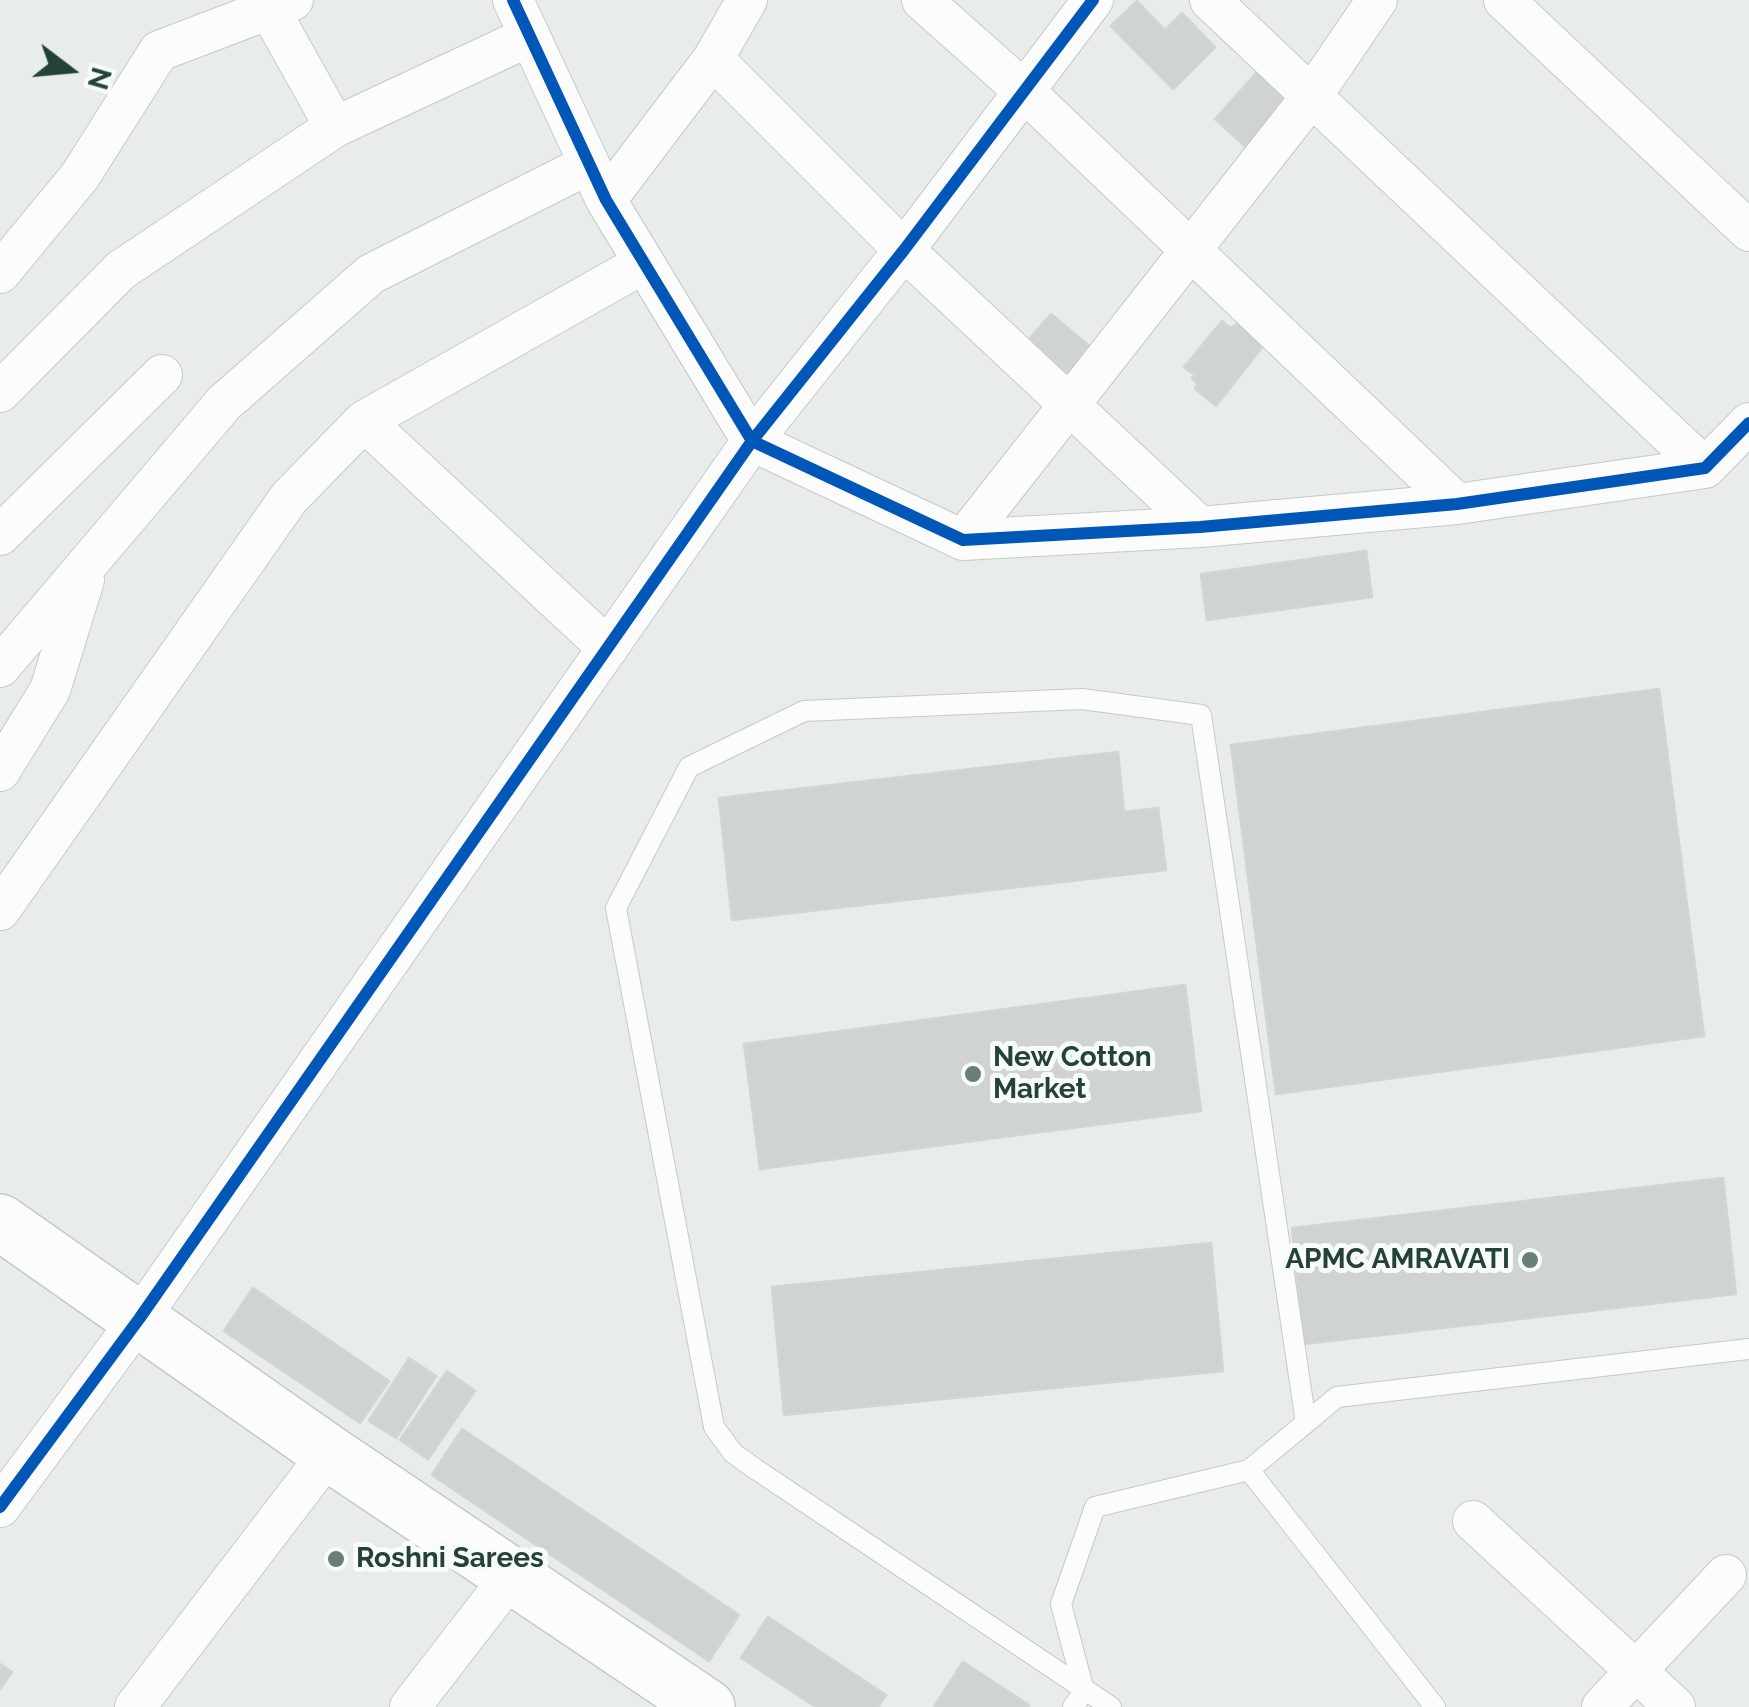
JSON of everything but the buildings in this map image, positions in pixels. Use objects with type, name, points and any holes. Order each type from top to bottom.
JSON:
[{"type":"street","points":[[0,667],[224,403],[371,274],[598,182],[714,59],[747,0]]},
{"type":"street","points":[[922,0],[1024,91],[1457,504]]},
{"type":"street","points":[[0,1507],[129,1333],[752,441],[904,250],[1092,0]]},
{"type":"street","points":[[1210,0],[1706,468]]},
{"type":"street","points":[[962,540],[1312,97],[1376,0]]},
{"type":"street","points":[[1504,0],[1749,231]]},
{"type":"street","points":[[0,273],[80,176],[159,51],[275,4],[335,127]]},
{"type":"street","points":[[0,392],[121,270],[335,127],[522,18],[598,182],[752,441],[962,540],[1200,527],[1457,504],[1706,468],[1749,423]]},
{"type":"street","points":[[714,59],[904,250],[1200,527]]},
{"type":"street","points":[[0,910],[289,498],[364,421],[644,263]]},
{"type":"street","points":[[0,535],[162,376]]},
{"type":"street","points":[[364,421],[608,648]]},
{"type":"street","points":[[0,771],[50,690],[89,562]]},
{"type":"street","points":[[0,1222],[129,1333],[319,1466],[500,1588],[699,1705]]},
{"type":"street","points":[[0,1264],[129,1333]]},
{"type":"street","points":[[135,1707],[319,1466]]},
{"type":"street","points":[[1473,1521],[1675,1707]]},
{"type":"street","points":[[1602,1707],[1726,1575]]},
{"type":"street","points":[[410,1707],[500,1588]]},
{"type":"street","points":[[500,1588],[641,1707]]},
{"type":"lane","points":[[1112,1707],[1078,1699],[733,1453],[714,1427],[616,908],[689,767],[804,711],[1082,699],[1201,714],[1306,1423]]},
{"type":"lane","points":[[1078,1699],[1061,1604],[1095,1507],[1249,1470],[1336,1397],[1749,1350]]},
{"type":"lane","points":[[1249,1470],[1435,1707]]},
{"type":"cycle path","points":[[513,0],[606,200],[752,441],[963,540],[1200,527],[1457,504],[1705,468],[1749,423]]},
{"type":"cycle path","points":[[0,1507],[139,1319],[752,441],[904,250],[1093,0]]},
{"type":"place","name":"New Cotton Market","points":[[973,1074]]},
{"type":"place","name":"APMC AMRAVATI","points":[[1530,1260]]},
{"type":"place","name":"Roshni Sarees","points":[[336,1559]]}]
